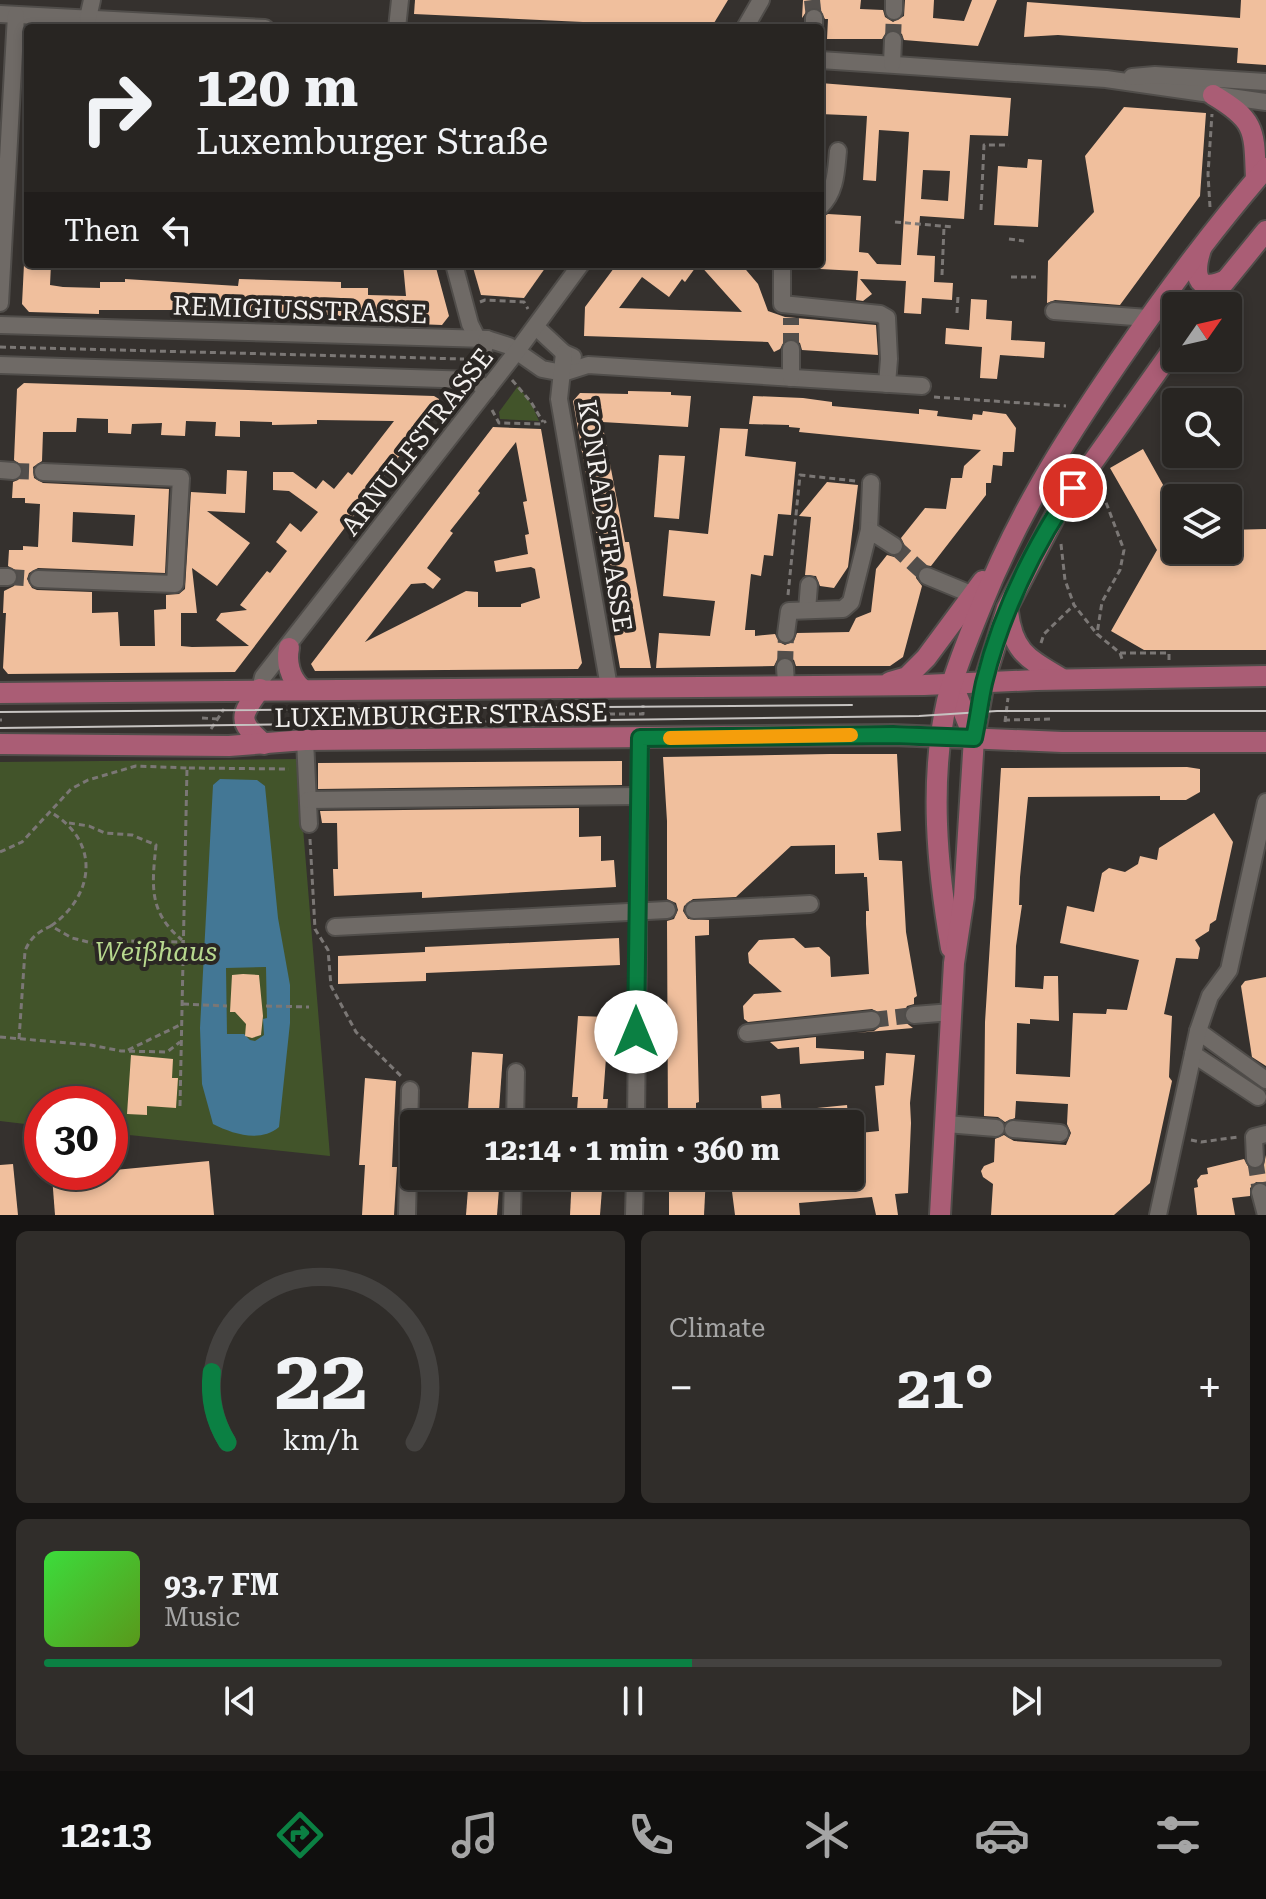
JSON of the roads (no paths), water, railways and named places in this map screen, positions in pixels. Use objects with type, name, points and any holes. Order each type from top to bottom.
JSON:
[{"type":"main road","points":[[954,963],[942,895],[938,833],[939,752],[952,683],[1000,559],[1030,499],[1148,318],[1261,174],[1250,126],[1235,108],[1213,95]]},
{"type":"main road","points":[[1216,292],[1266,231]]},
{"type":"main road","points":[[1206,241],[1195,266],[1199,279],[1205,285],[1212,286],[1224,281]]},
{"type":"main road","points":[[940,1215],[954,963],[964,897],[973,753],[984,682],[1007,608],[1056,514],[1162,364]]},
{"type":"main road","points":[[881,685],[907,677],[926,658],[1000,559]]},
{"type":"main road","points":[[1007,608],[1010,633],[1026,658],[1063,679]]},
{"type":"main road","points":[[289,648],[287,657],[290,669],[294,682],[301,688]]},
{"type":"main road","name":"LUXEMBURGER STRASSE","points":[[0,693],[609,687],[786,676],[881,685],[1266,676]]},
{"type":"main road","points":[[952,683],[973,753]]},
{"type":"main road","points":[[260,689],[244,711],[243,718],[251,733],[264,744]]},
{"type":"main road","name":"LUXEMBURGER STRASSE","points":[[0,744],[264,744],[305,740],[893,735],[939,752],[973,753],[1062,742],[1266,742]]},
{"type":"street","points":[[88,18],[92,0]]},
{"type":"street","points":[[397,24],[400,0]]},
{"type":"street","points":[[747,24],[759,4]]},
{"type":"street","points":[[759,4],[763,24]]},
{"type":"street","points":[[0,303],[8,14],[194,24]]},
{"type":"street","points":[[892,64],[893,40]]},
{"type":"street","points":[[824,60],[1106,79],[1266,102]]},
{"type":"street","points":[[1106,79],[1155,75],[1266,82]]},
{"type":"street","points":[[824,204],[835,184],[838,151]]},
{"type":"street","points":[[0,365],[448,379],[481,390],[482,339],[468,316],[455,268]]},
{"type":"street","name":"ARNULFSTRASSE","points":[[260,689],[263,677],[289,648],[481,390],[517,351],[578,268]]},
{"type":"street","points":[[782,268],[782,304],[791,311],[884,316],[888,323],[887,384]]},
{"type":"street","points":[[1054,311],[1148,318]]},
{"type":"street","points":[[539,323],[564,353],[588,365]]},
{"type":"street","name":"REMIGIUSSTRASSE","points":[[0,325],[482,339],[509,346],[542,369],[563,373]]},
{"type":"street","points":[[791,349],[791,378]]},
{"type":"street","name":"KONRADSTRASSE","points":[[564,353],[559,399],[609,687]]},
{"type":"street","points":[[563,373],[588,365],[922,386]]},
{"type":"street","points":[[38,579],[175,584],[178,551],[181,478],[43,472]]},
{"type":"street","points":[[786,634],[789,611],[843,609],[851,602],[869,530],[871,483]]},
{"type":"street","points":[[869,530],[894,546]]},
{"type":"street","points":[[927,576],[973,595]]},
{"type":"street","points":[[807,610],[809,585]]},
{"type":"street","points":[[636,1110],[640,738]]},
{"type":"street","points":[[305,740],[309,824]]},
{"type":"street","points":[[308,800],[638,796]]},
{"type":"street","points":[[1158,1215],[1198,1031],[1210,996],[1229,970],[1266,802]]},
{"type":"street","points":[[694,910],[810,904]]},
{"type":"street","points":[[335,927],[667,910]]},
{"type":"street","points":[[914,1015],[952,1012]]},
{"type":"street","points":[[747,1033],[872,1020]]},
{"type":"street","points":[[1198,1031],[1266,1080]]},
{"type":"street","points":[[1193,1054],[1258,1097]]},
{"type":"street","points":[[515,1110],[516,1072]]},
{"type":"street","points":[[407,1215],[410,1090]]},
{"type":"street","points":[[946,1124],[1060,1133]]},
{"type":"street","points":[[1255,1159],[1260,1136]]},
{"type":"street","points":[[512,1215],[513,1190]]},
{"type":"street","points":[[634,1215],[635,1190]]},
{"type":"street","points":[[1260,1192],[1266,1215]]},
{"type":"water","points":[[220,779],[257,780],[265,786],[278,918],[290,985],[290,1023],[279,1127],[263,1135],[238,1134],[213,1124],[202,1084],[200,1028],[213,785]],"holes":[[[266,967],[267,1018],[263,1019],[264,1035],[255,1041],[244,1034],[227,1034],[226,968]]]},
{"type":"tunnel","points":[[812,0],[814,18]]},
{"type":"tunnel","points":[[893,40],[894,11]]},
{"type":"tunnel","points":[[791,318],[791,349]]},
{"type":"tunnel","points":[[13,471],[43,472]]},
{"type":"tunnel","points":[[894,546],[927,576]]},
{"type":"tunnel","points":[[8,577],[38,579]]},
{"type":"tunnel","points":[[785,667],[786,634]]},
{"type":"tunnel","points":[[872,1020],[914,1015]]},
{"type":"tunnel","points":[[1255,1159],[1260,1192]]},
{"type":"tram line","points":[[0,712],[852,705]]},
{"type":"tram line","points":[[0,728],[919,716],[997,711],[1266,711]]},
{"type":"park label","name":"Weißhaus","points":[[156,952]]}]
